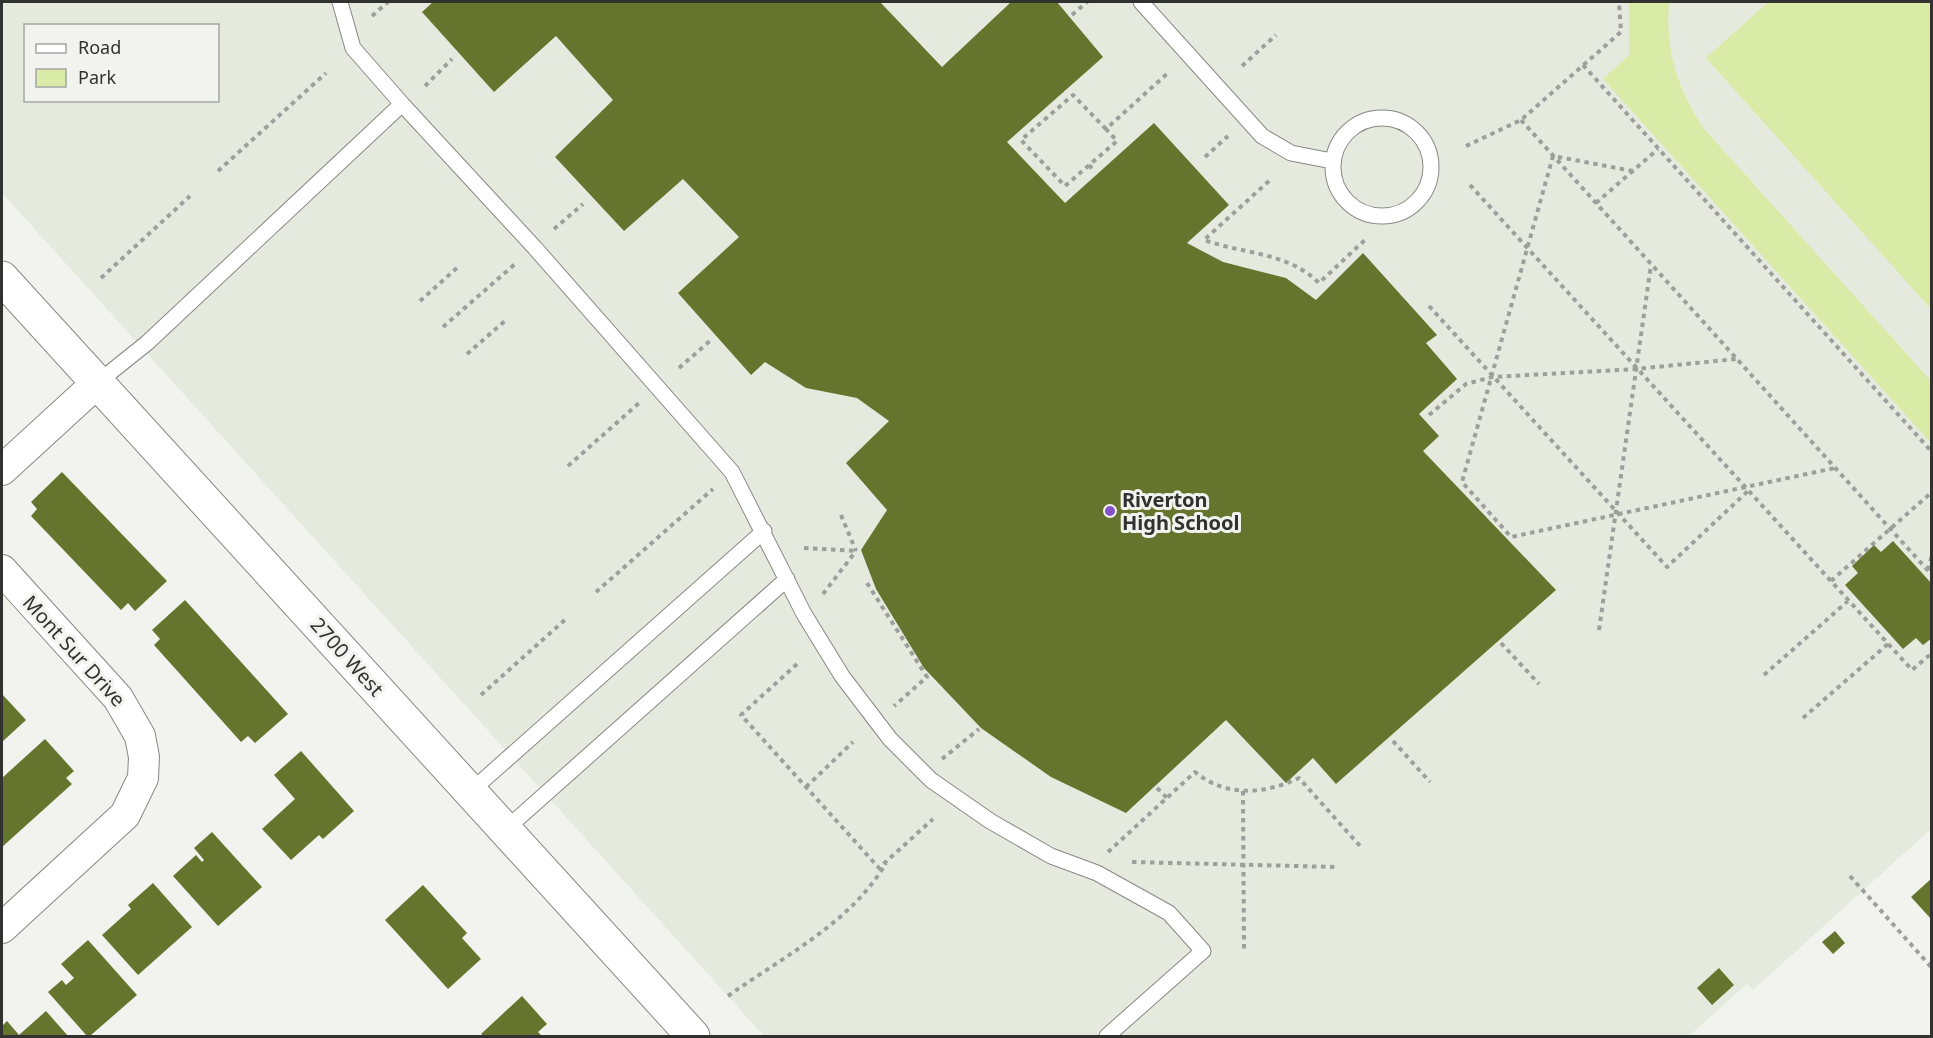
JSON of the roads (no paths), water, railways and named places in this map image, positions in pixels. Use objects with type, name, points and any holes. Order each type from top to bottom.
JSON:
[{"type":"main road","name":"2700 West","points":[[2,278],[693,1036]]},
{"type":"street","points":[[2,470],[97,382]]},
{"type":"street","name":"Mont Sur Drive","points":[[2,928],[125,815],[143,778],[144,757],[141,736],[118,698],[6,584]]},
{"type":"lane","points":[[340,2],[353,48],[674,404],[732,472],[764,531],[804,614],[842,676],[890,738],[931,780],[990,821],[1051,856],[1097,873],[1169,914],[1203,951],[1107,1036]]},
{"type":"lane","points":[[1141,2],[1262,136],[1291,153],[1332,161]]},
{"type":"lane","points":[[97,382],[147,343],[402,104]]},
{"type":"lane","points":[[1390,119],[1404,123],[1415,131],[1429,154],[1431,168],[1423,194],[1414,204],[1393,215],[1380,217],[1356,210],[1346,201],[1337,190],[1332,161],[1338,145],[1348,131],[1361,123],[1390,119]]},
{"type":"lane","points":[[470,792],[764,531]]},
{"type":"lane","points":[[505,830],[788,579]]},
{"type":"place","name":"Riverton High School","points":[[1110,511]]}]
